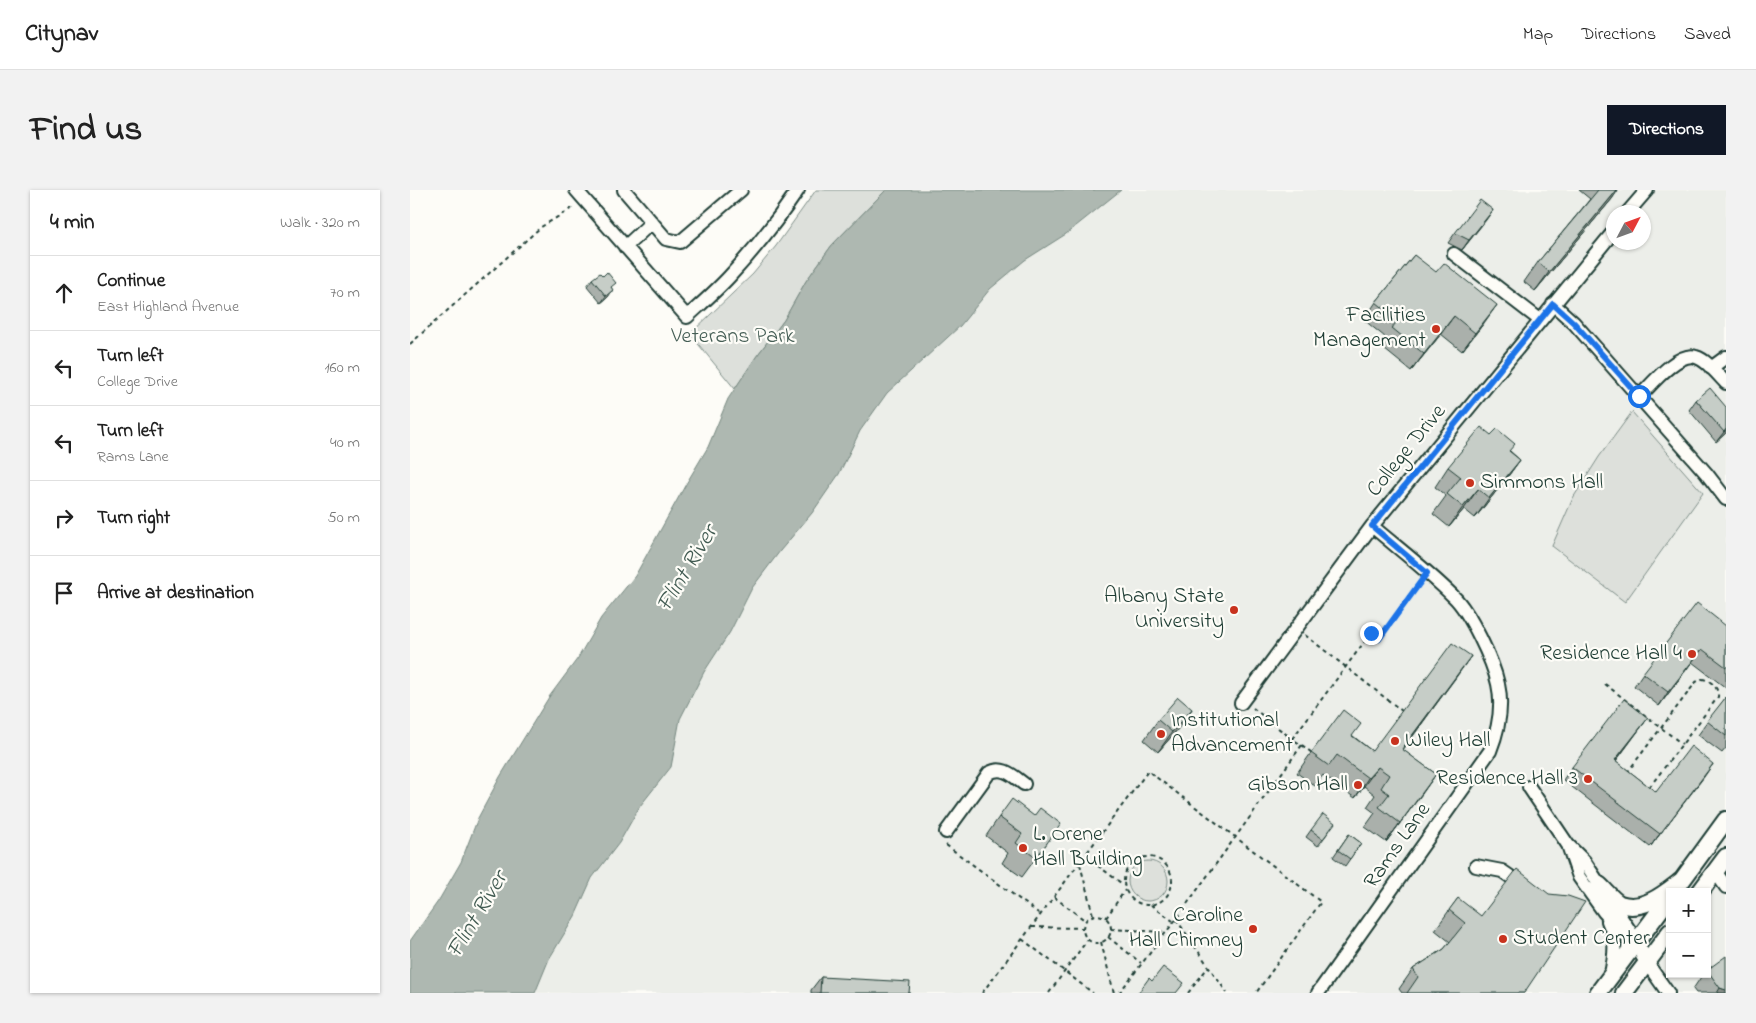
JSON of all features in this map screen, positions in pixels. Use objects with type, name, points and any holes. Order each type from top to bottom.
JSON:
[{"type":"main road","points":[[1599,885],[1618,903],[1632,906],[1646,904],[1678,887],[1726,820]]},
{"type":"main road","points":[[1703,888],[1726,856]]},
{"type":"main road","points":[[1598,993],[1666,902]]},
{"type":"main road","points":[[1624,993],[1669,933]]},
{"type":"street","points":[[624,190],[666,239],[680,242],[742,190]]},
{"type":"street","points":[[580,193],[687,317],[738,267],[770,229],[798,190]]},
{"type":"street","points":[[1634,205],[1647,190]]},
{"type":"street","points":[[625,247],[652,222]]},
{"type":"street","name":"College Drive","points":[[1242,702],[1372,526],[1606,241]]},
{"type":"street","points":[[1454,254],[1540,320]]},
{"type":"street","points":[[1553,304],[1574,323],[1724,491]]},
{"type":"street","points":[[1639,396],[1676,361],[1689,356],[1702,359],[1726,383]]},
{"type":"street","points":[[1711,368],[1726,357]]},
{"type":"street","name":"Rams Lane","points":[[1318,993],[1490,751],[1497,734],[1500,707],[1498,684],[1482,643],[1466,611],[1454,596],[1372,526]]},
{"type":"street","points":[[946,832],[989,773],[1000,769],[1024,784]]},
{"type":"street","points":[[1529,787],[1568,845],[1584,861],[1635,944],[1668,993]]},
{"type":"street","points":[[1568,845],[1580,877],[1604,912],[1614,933],[1615,954],[1611,976]]},
{"type":"street","points":[[1476,866],[1502,871],[1535,893]]},
{"type":"street","points":[[1715,871],[1726,887]]},
{"type":"street","points":[[1604,912],[1635,944]]},
{"type":"path","points":[[410,344],[541,227],[568,212],[580,193]]},
{"type":"path","points":[[1292,739],[1371,633],[1379,639],[1427,573]]},
{"type":"path","points":[[1296,628],[1402,711]]},
{"type":"path","points":[[1707,679],[1716,686],[1719,693],[1718,698],[1683,744],[1648,789],[1637,791],[1626,780],[1626,774],[1696,682],[1707,679]]},
{"type":"path","points":[[1605,684],[1683,744]]},
{"type":"path","points":[[1242,702],[1312,753]]},
{"type":"path","points":[[1119,993],[1174,922],[1302,745]]},
{"type":"path","points":[[986,993],[983,992],[1148,771],[1321,902],[1256,993]]},
{"type":"path","points":[[946,832],[946,845],[1041,914]]},
{"type":"path","points":[[1085,856],[1124,886]]},
{"type":"path","points":[[1151,856],[1166,864],[1172,879],[1172,887],[1168,895],[1162,901],[1151,904],[1140,904],[1134,900],[1125,890],[1124,886],[1125,873],[1129,866],[1135,860],[1142,857],[1151,856]]},
{"type":"path","points":[[1079,863],[1093,915]]},
{"type":"path","points":[[1106,918],[1125,890]]},
{"type":"path","points":[[1054,897],[1086,921]]},
{"type":"path","points":[[1151,904],[1174,922]]},
{"type":"path","points":[[1093,915],[1106,918],[1111,928],[1108,937],[1101,942],[1088,939],[1084,934],[1083,928],[1086,921],[1093,915]]},
{"type":"path","points":[[1176,918],[1227,993]]},
{"type":"path","points":[[1032,927],[1083,928]]},
{"type":"path","points":[[1111,928],[1166,932]]},
{"type":"path","points":[[1108,937],[1141,963]]},
{"type":"path","points":[[1022,939],[1093,993]]},
{"type":"path","points":[[1050,993],[1088,939]]},
{"type":"path","points":[[1101,942],[1114,993]]},
{"type":"path","points":[[1188,993],[1208,966]]},
{"type":"shaded area","name":"Albany State University","points":[[1121,190],[1726,190],[1726,993],[535,993],[549,959],[575,916],[592,878],[619,843],[640,806],[671,767],[680,719],[704,672],[730,632],[752,588],[839,474],[860,431],[887,393],[960,326],[990,289],[1025,260],[1066,234]]},
{"type":"green space","name":"Veterans Park","points":[[816,190],[886,190],[832,245],[806,281],[784,320],[735,389],[690,334],[753,274],[776,246]]},
{"type":"green space","points":[[1632,412],[1703,493],[1625,602],[1552,546],[1573,498],[1599,457]]},
{"type":"green space","points":[[1148,861],[1159,864],[1165,870],[1168,881],[1165,892],[1159,898],[1148,901],[1137,898],[1131,892],[1128,881],[1131,870],[1137,864]]},
{"type":"water","name":"Flint River","points":[[886,190],[1121,190],[1066,234],[1025,260],[990,289],[960,326],[887,393],[860,431],[839,474],[812,513],[752,588],[730,632],[704,672],[680,719],[671,767],[640,806],[619,843],[592,878],[575,916],[549,959],[535,993],[410,993],[410,941],[439,900],[461,862],[478,818],[500,777],[549,697],[578,658],[601,618],[635,576],[708,447],[728,399],[784,320],[806,281],[832,245]]},
{"type":"building","points":[[1598,190],[1617,190],[1549,272],[1538,262]]},
{"type":"building","points":[[1480,200],[1493,210],[1469,240],[1455,233]]},
{"type":"building","points":[[1414,255],[1436,272],[1444,263],[1497,305],[1475,333],[1454,316],[1424,354],[1392,328],[1398,320],[1376,302]]},
{"type":"building","points":[[607,272],[616,283],[611,287],[613,290],[606,296],[592,279],[600,273],[603,276]]},
{"type":"building","points":[[1710,388],[1726,407],[1726,429],[1724,432],[1696,400]]},
{"type":"building","name":"Simmons Hall","points":[[1481,427],[1491,435],[1497,429],[1515,444],[1509,451],[1520,460],[1489,498],[1478,489],[1463,507],[1447,494],[1461,477],[1448,467]]},
{"type":"building","name":"Residence Hall 4","points":[[1697,603],[1726,626],[1726,667],[1702,649],[1668,692],[1643,673]]},
{"type":"building","points":[[1452,643],[1471,656],[1402,749],[1436,774],[1400,823],[1379,807],[1389,794],[1381,788],[1389,775],[1378,767],[1368,778],[1337,755],[1329,766],[1311,753],[1343,710],[1361,724],[1352,736],[1372,751]]},
{"type":"building","points":[[1178,697],[1192,709],[1172,732],[1158,720]]},
{"type":"building","points":[[1726,697],[1726,736],[1707,721]]},
{"type":"building","name":"Residence Hall 3","points":[[1624,699],[1648,718],[1615,760],[1656,792],[1691,746],[1713,764],[1660,834],[1572,767]]},
{"type":"building","points":[[1012,799],[1034,816],[1040,808],[1061,824],[1036,858],[1016,843],[1022,834],[999,817]]},
{"type":"building","points":[[1323,814],[1335,823],[1323,839],[1311,830]]},
{"type":"building","points":[[1349,834],[1361,843],[1350,859],[1338,850]]},
{"type":"building","name":"Student Center","points":[[1517,869],[1549,894],[1568,896],[1585,902],[1524,993],[1407,993],[1418,977],[1413,969],[1444,949],[1465,923],[1449,910],[1458,898],[1481,916]]},
{"type":"building","points":[[1726,956],[1726,990],[1720,988],[1711,976],[1711,967]]},
{"type":"building","points":[[1163,967],[1184,983],[1176,993],[1138,993],[1149,978],[1152,981]]},
{"type":"building","points":[[821,977],[910,982],[909,993],[820,993]]},
{"type":"place","name":"Facilities Management","points":[[1436,329]]},
{"type":"place","name":"Simmons Hall","points":[[1470,483]]},
{"type":"place","name":"Albany State University","points":[[1234,610]]},
{"type":"place","name":"Residence Hall 4","points":[[1692,654]]},
{"type":"place","name":"Institutional Advancement","points":[[1161,734]]},
{"type":"place","name":"Wiley Hall","points":[[1395,741]]},
{"type":"place","name":"Residence Hall 3","points":[[1588,779]]},
{"type":"place","name":"Gibson Hall","points":[[1358,785]]},
{"type":"place","name":"L. Orene Hall Building","points":[[1023,848]]},
{"type":"place","name":"Caroline Hall Chimney","points":[[1253,929]]},
{"type":"place","name":"Student Center","points":[[1503,939]]},
{"type":"route","points":[[1371,633],[1379,639],[1427,573],[1372,526],[1553,304],[1574,323],[1639,396]]}]
